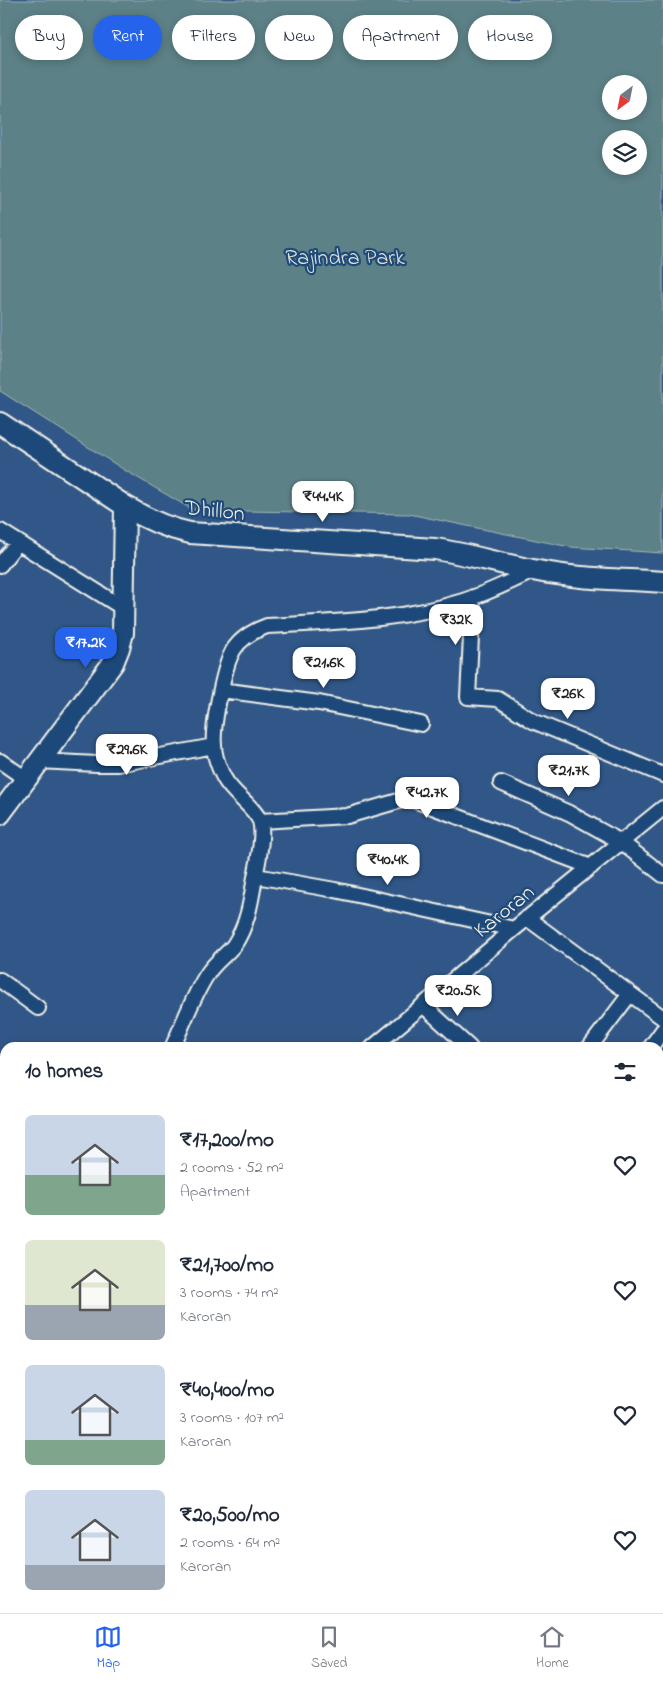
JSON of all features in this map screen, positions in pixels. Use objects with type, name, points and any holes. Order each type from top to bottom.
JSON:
[{"type":"street","name":"Dhillon","points":[[0,423],[125,506],[167,528],[190,533],[427,548],[461,553],[533,571],[574,576],[663,582]]},
{"type":"street","points":[[0,814],[113,663],[123,633],[125,506]]},
{"type":"street","points":[[0,531],[123,608]]},
{"type":"street","points":[[0,566],[18,542]]},
{"type":"street","points":[[175,1042],[209,971],[233,945],[242,932],[248,916],[256,876],[261,831],[260,821],[254,810],[231,790],[223,777],[214,746],[221,690],[233,651],[243,638],[253,631],[267,626],[386,617],[441,606],[473,598],[533,571]]},
{"type":"street","points":[[473,598],[468,697],[498,698],[533,721],[663,774]]},
{"type":"street","points":[[221,690],[319,703],[421,724]]},
{"type":"street","points":[[38,761],[118,764],[214,746]]},
{"type":"street","points":[[0,761],[26,779]]},
{"type":"street","points":[[501,783],[569,813],[621,842],[663,875]]},
{"type":"street","points":[[260,821],[347,816],[402,800],[414,800],[591,867]]},
{"type":"street","name":"Karoran","points":[[379,1042],[527,918],[663,808]]},
{"type":"street","points":[[256,876],[335,890],[514,929]]},
{"type":"street","points":[[527,918],[663,1018]]},
{"type":"street","points":[[0,980],[38,1008]]},
{"type":"street","points":[[594,1042],[630,994]]},
{"type":"street","points":[[423,1005],[463,1042]]},
{"type":"street","points":[[654,1042],[663,1030]]},
{"type":"green space","name":"Rajindra Park","points":[[0,0],[663,0],[663,553],[570,547],[409,514],[193,510],[126,471],[0,391]]}]
